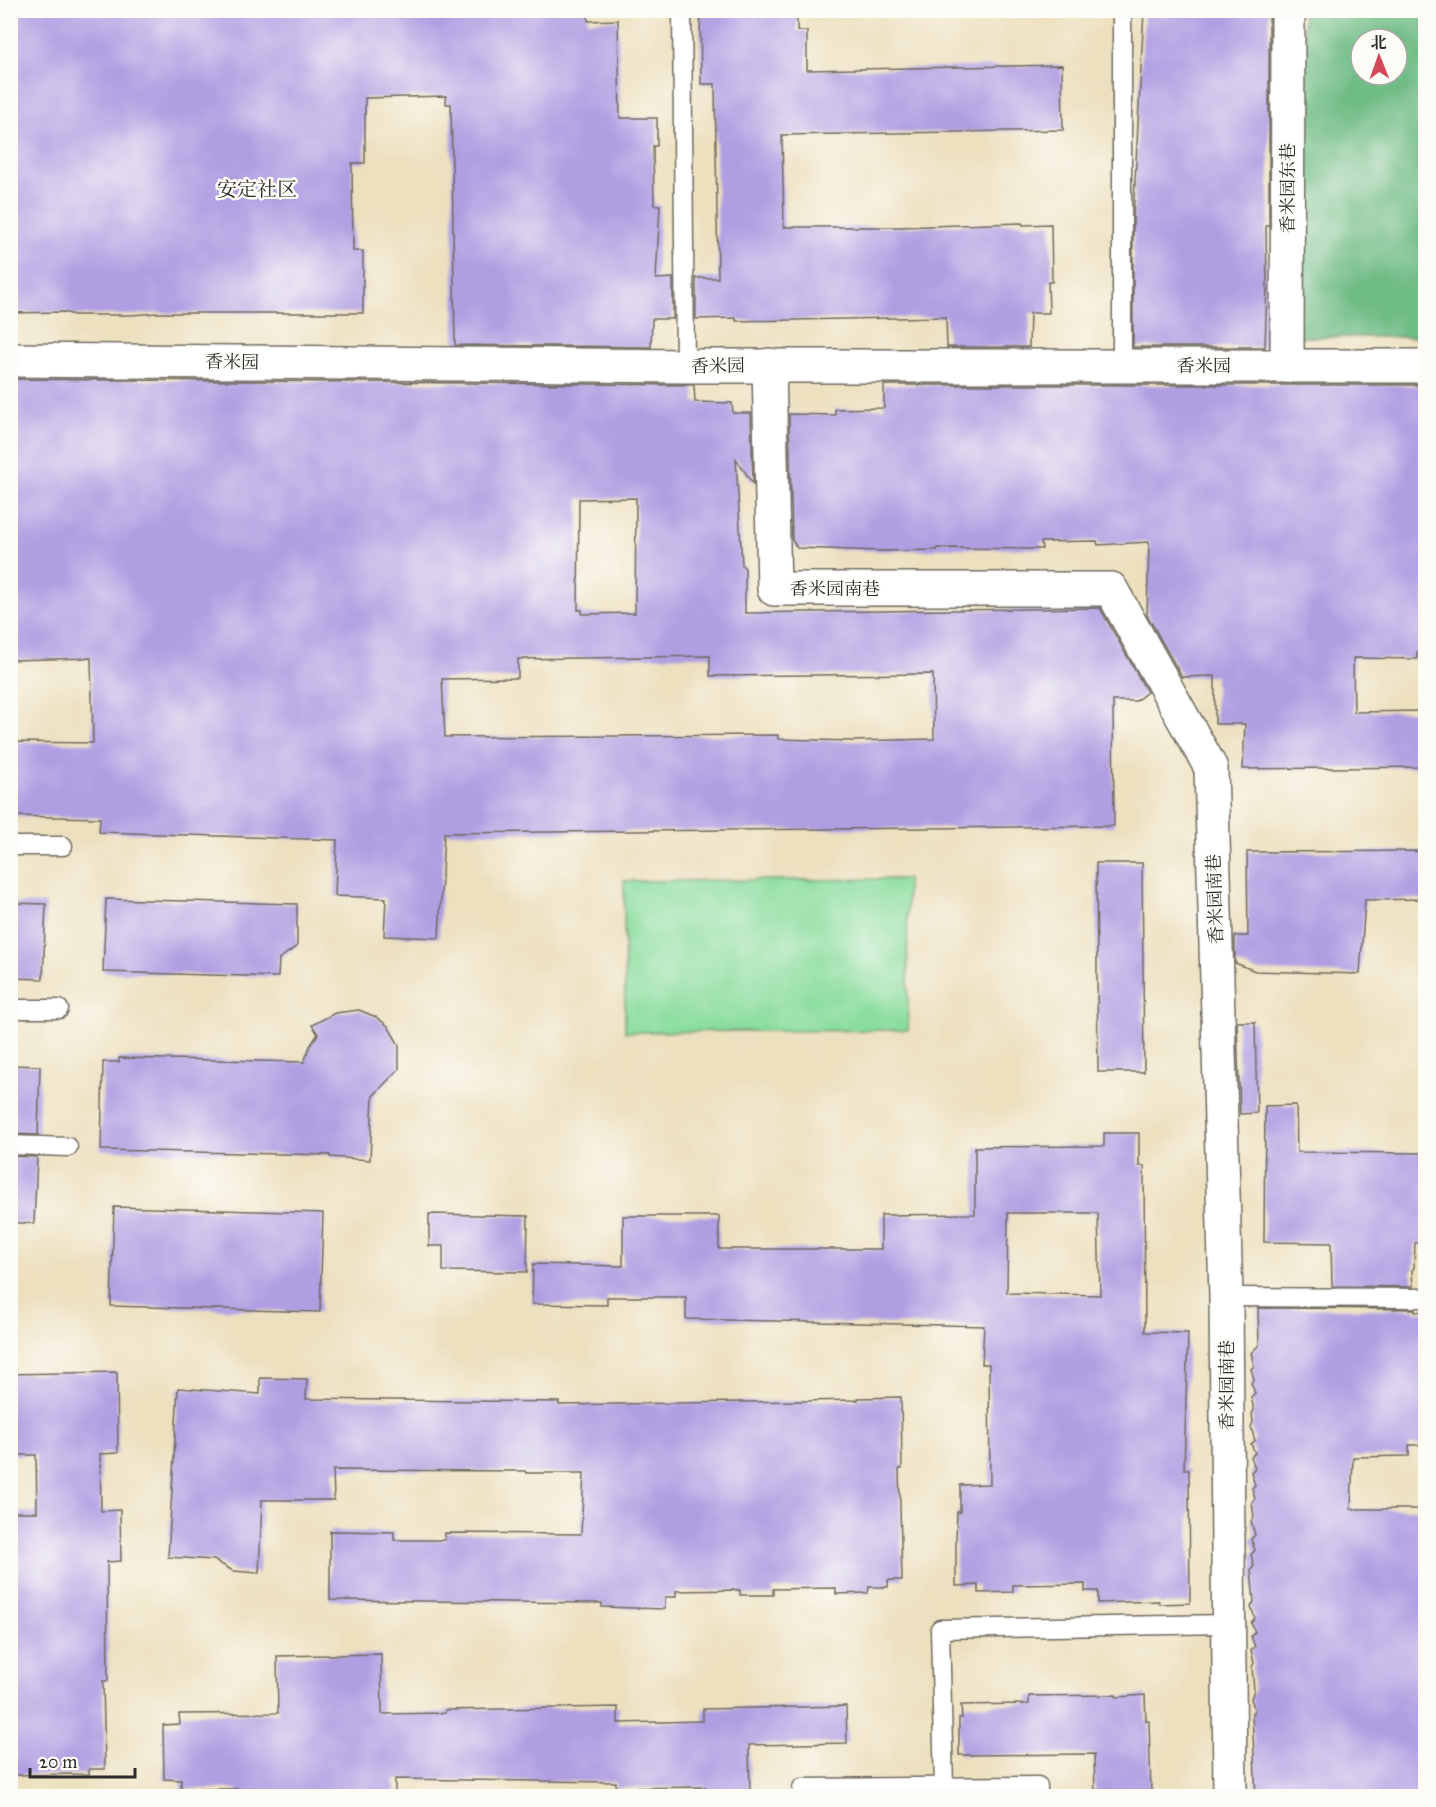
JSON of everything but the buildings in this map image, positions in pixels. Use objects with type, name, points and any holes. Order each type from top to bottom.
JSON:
[{"type":"street","name":"香米园东巷","points":[[1287,366],[1288,10]]},
{"type":"street","name":"香米园","points":[[10,360],[685,366],[1425,366]]},
{"type":"street","name":"香米园南巷","points":[[769,365],[774,589],[1111,589],[1211,768],[1226,1297],[1230,1797]]},
{"type":"lane","points":[[682,10],[685,366]]},
{"type":"lane","points":[[1122,10],[1122,366]]},
{"type":"lane","points":[[10,846],[63,846]]},
{"type":"lane","points":[[10,1009],[58,1009]]},
{"type":"lane","points":[[10,1145],[68,1147]]},
{"type":"lane","points":[[1226,1297],[1425,1298]]},
{"type":"lane","points":[[944,1786],[940,1629],[1229,1624]]},
{"type":"lane","points":[[802,1788],[1038,1785],[1038,1797]]},
{"type":"green space","points":[[1303,11],[1425,11],[1425,337],[1285,337],[1306,76]]},
{"type":"green space","points":[[907,879],[908,1030],[625,1032],[624,881]]},
{"type":"district","name":"安定社区","points":[[257,189]]}]
